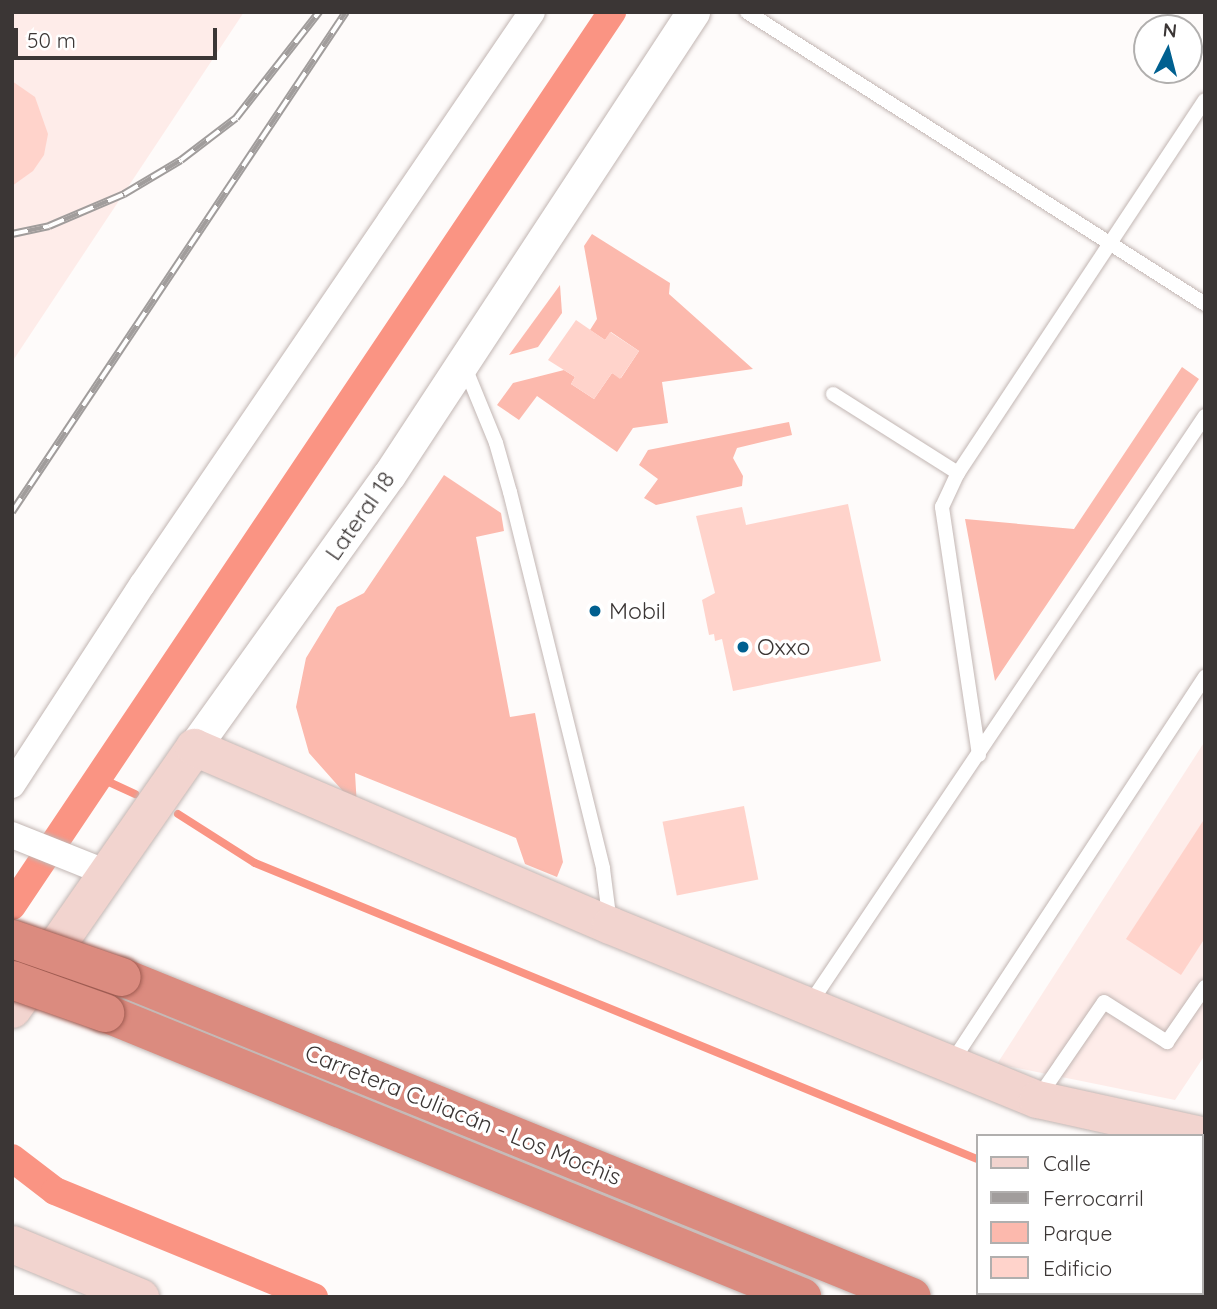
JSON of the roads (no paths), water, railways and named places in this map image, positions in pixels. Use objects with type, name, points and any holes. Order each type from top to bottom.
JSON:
[{"type":"highway","name":"Carretera Culiacán - Los Mochis","points":[[12,939],[122,977],[912,1297]]},
{"type":"highway","name":"Carretera Culiacán - Los Mochis","points":[[12,980],[105,1013],[802,1297]]},
{"type":"main road","name":"Lateral 18","points":[[12,1009],[97,869],[194,747]]},
{"type":"main road","points":[[194,747],[610,925],[1037,1099],[1196,1134]]},
{"type":"main road","points":[[12,1244],[140,1297]]},
{"type":"street","points":[[12,785],[142,585],[532,12]]},
{"type":"street","name":"Lateral 18","points":[[194,747],[464,364],[693,12]]},
{"type":"street","points":[[12,835],[97,869]]},
{"type":"lane","points":[[747,12],[1205,304]]},
{"type":"lane","points":[[979,755],[942,507],[958,473],[1108,242],[1205,100]]},
{"type":"lane","points":[[464,364],[496,443],[510,492],[603,869],[610,925]]},
{"type":"lane","points":[[833,394],[958,473]]},
{"type":"lane","points":[[809,1004],[979,755],[1205,415]]},
{"type":"lane","points":[[951,1063],[1205,677]]},
{"type":"lane","points":[[1037,1099],[1104,1002],[1167,1042],[1205,986]]},
{"type":"waterway","points":[[12,906],[612,12]]},
{"type":"waterway","points":[[98,777],[135,794]]},
{"type":"waterway","points":[[178,814],[255,863],[976,1159]]},
{"type":"waterway","points":[[12,1158],[55,1191],[314,1297]]},
{"type":"railway","points":[[12,234],[49,226],[124,194],[181,160],[236,118],[319,12]]},
{"type":"railway","points":[[12,512],[346,12]]},
{"type":"place","name":"Mobil","points":[[595,611]]},
{"type":"place","name":"Oxxo","points":[[743,647]]}]
